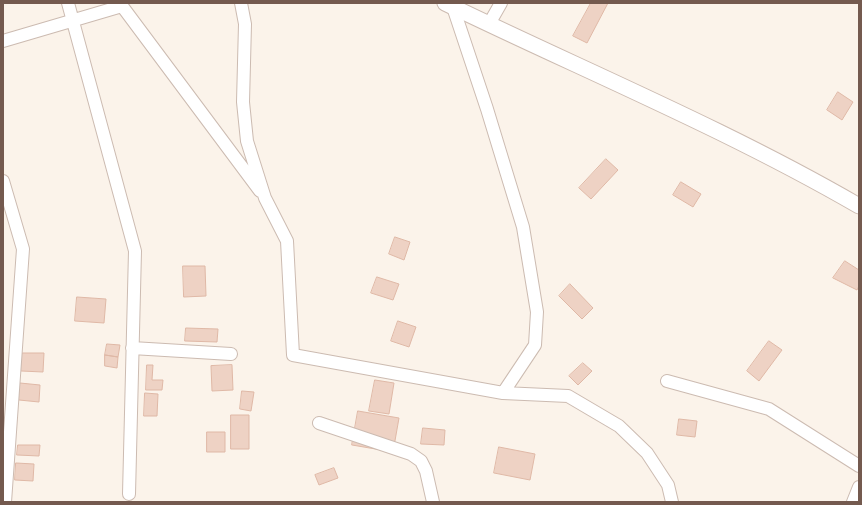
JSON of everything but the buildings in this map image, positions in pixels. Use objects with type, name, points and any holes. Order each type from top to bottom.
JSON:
[{"type":"street","points":[[68,3],[135,251],[128,494]]},
{"type":"street","points":[[241,3],[245,24],[243,102],[248,141],[265,198]]},
{"type":"street","points":[[489,24],[501,3]]},
{"type":"street","points":[[449,5],[487,109],[523,227],[537,312],[535,345],[503,393]]},
{"type":"street","points":[[449,5],[752,148],[814,180],[859,206]]},
{"type":"street","points":[[3,41],[122,6],[265,198],[287,241],[293,356],[503,393],[568,396],[619,426],[647,453],[668,485],[672,502]]},
{"type":"street","points":[[3,181],[23,249],[5,502]]},
{"type":"street","points":[[132,348],[231,354]]},
{"type":"street","points":[[667,381],[769,410],[859,466]]},
{"type":"street","points":[[319,423],[412,454],[421,460],[426,471],[433,502]]},
{"type":"street","points":[[853,502],[859,487]]}]
